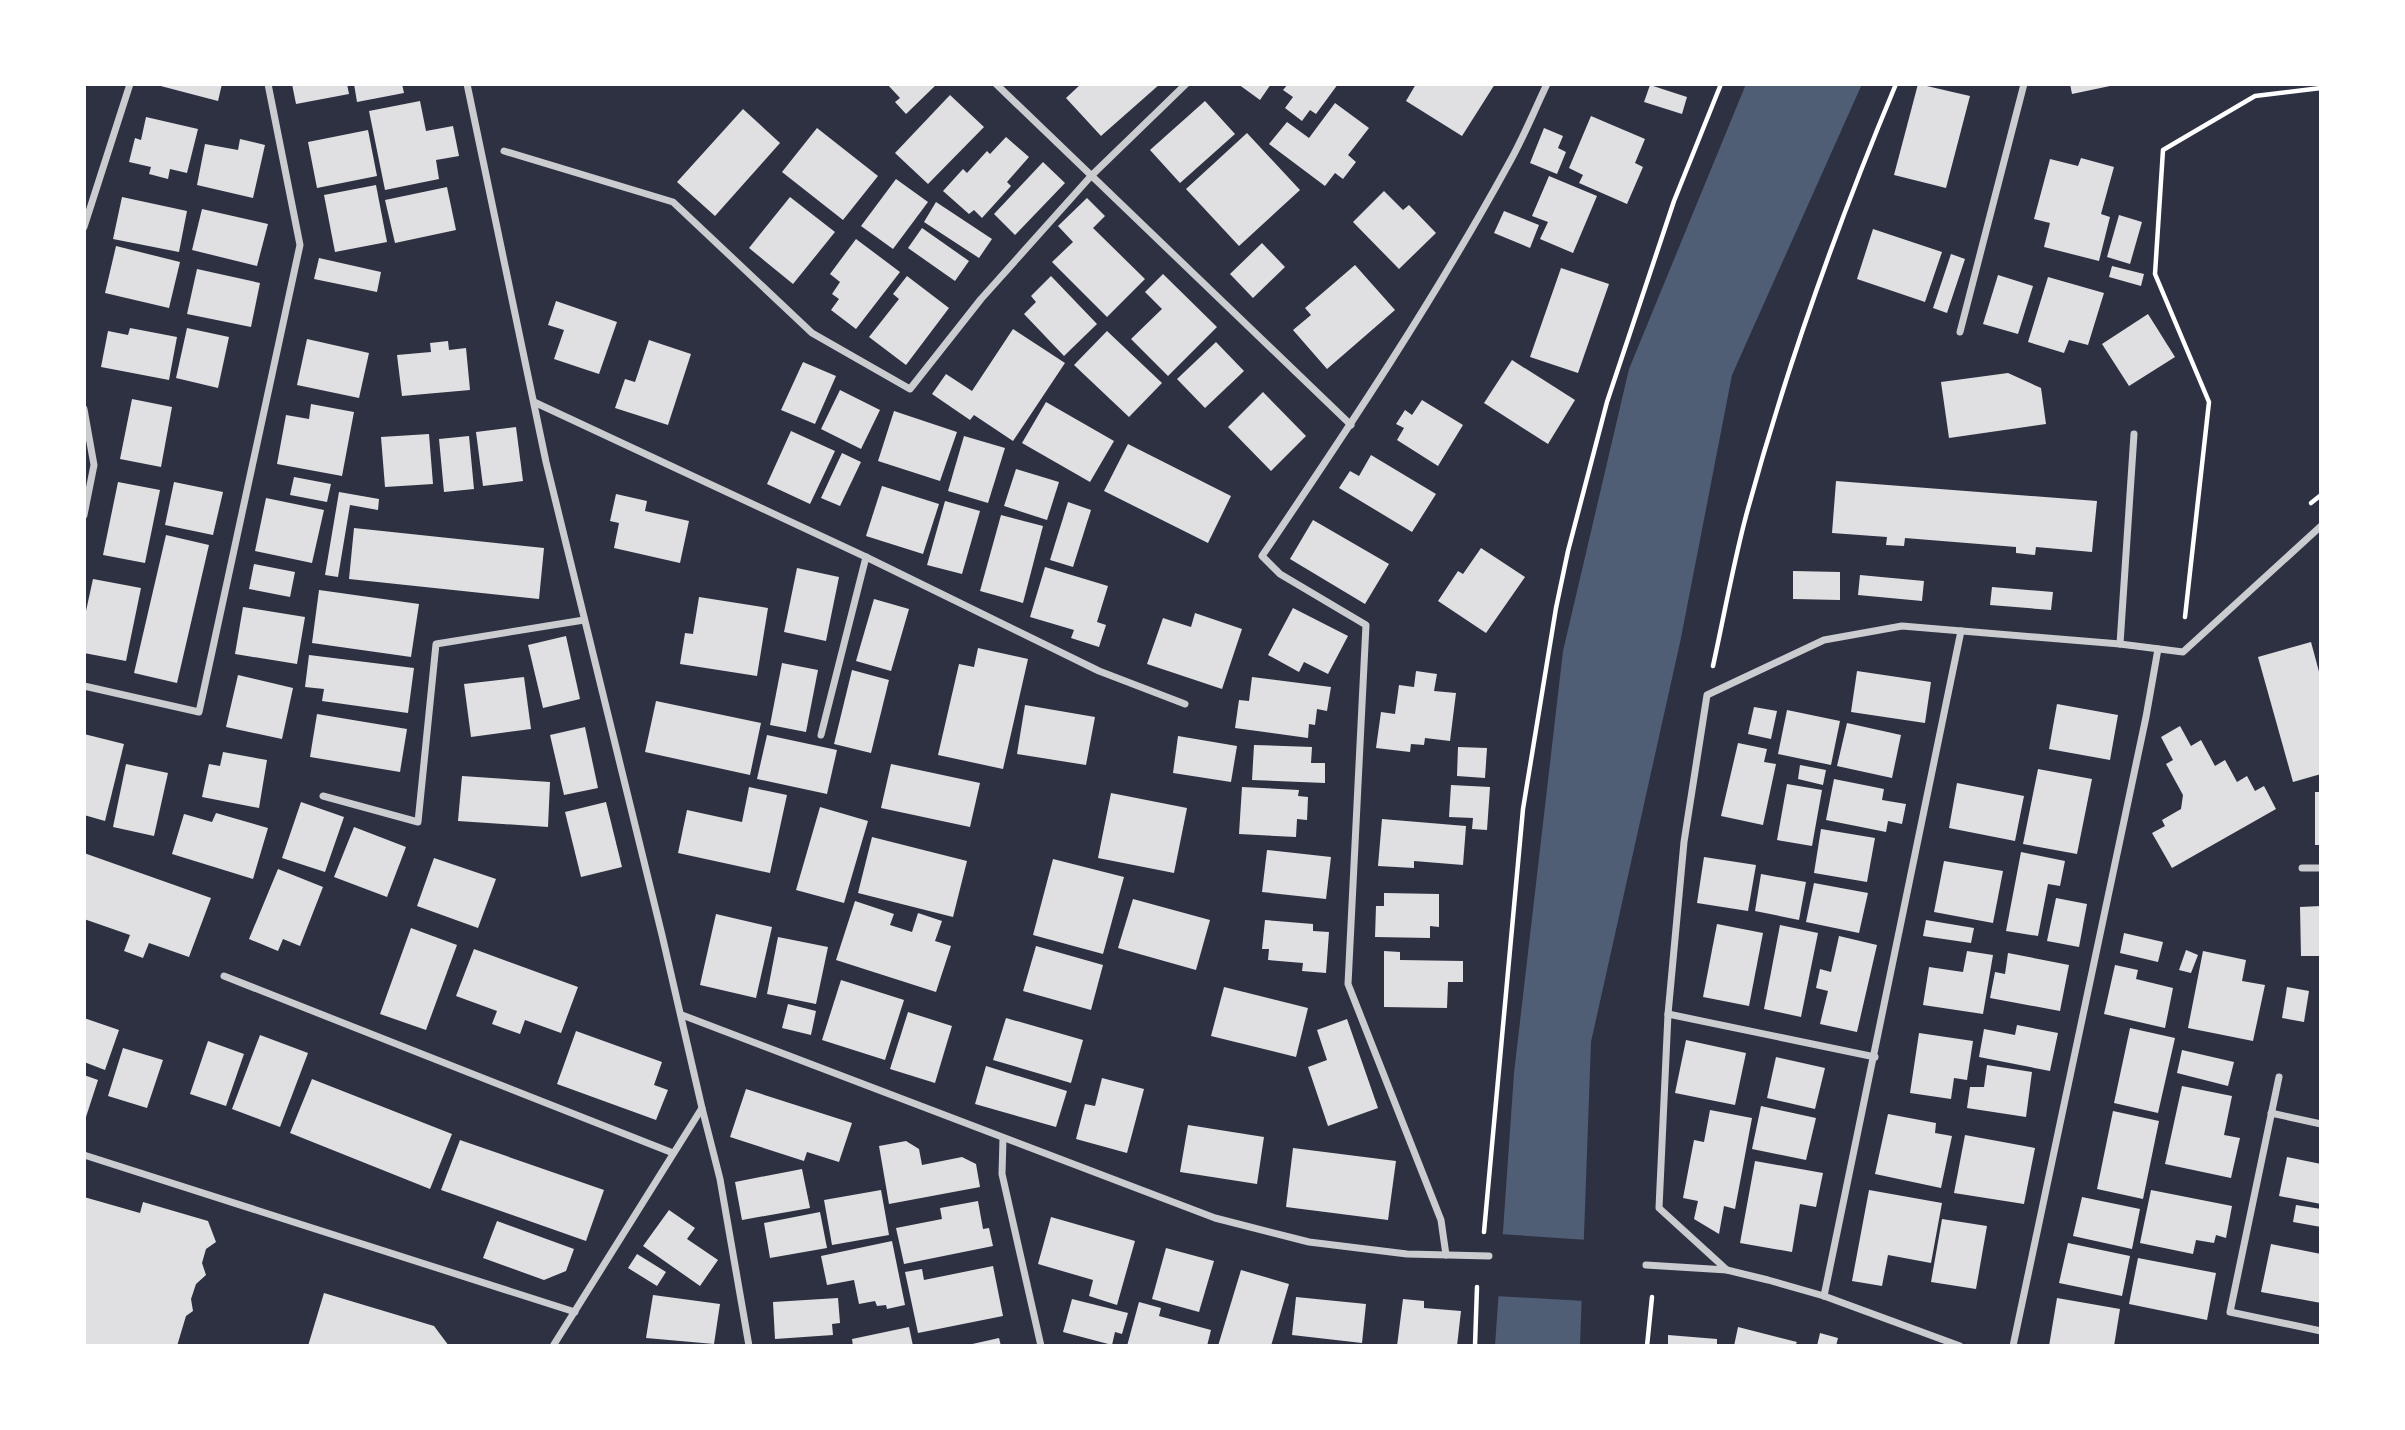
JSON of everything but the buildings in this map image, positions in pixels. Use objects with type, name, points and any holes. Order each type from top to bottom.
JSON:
[{"type":"street","points":[[84,226],[130,84]]},
{"type":"street","points":[[84,686],[199,712],[300,245],[268,84]]},
{"type":"street","points":[[467,84],[534,402],[584,620],[720,1179],[749,1346]]},
{"type":"street","points":[[996,84],[1350,425]]},
{"type":"street","points":[[504,151],[673,202],[813,332],[910,389],[981,299],[1091,176],[1186,84]]},
{"type":"street","points":[[1446,1255],[1441,1220],[1348,984],[1366,625],[1280,574],[1262,556],[1350,425],[1509,164],[1547,84]]},
{"type":"street","points":[[1961,331],[2024,84]]},
{"type":"street","points":[[534,402],[866,557],[1100,671],[1185,704]]},
{"type":"street","points":[[84,409],[94,465],[84,515]]},
{"type":"street","points":[[2120,644],[2134,434]]},
{"type":"street","points":[[1727,1270],[1659,1208],[1668,1014],[1684,842],[1707,695],[1824,640],[1902,626],[2120,644],[2183,652],[2321,526]]},
{"type":"street","points":[[821,735],[866,557]]},
{"type":"street","points":[[323,796],[418,822],[436,645],[584,620]]},
{"type":"street","points":[[1824,1296],[1961,631]]},
{"type":"street","points":[[2012,1346],[2158,649]]},
{"type":"street","points":[[2302,868],[2321,868]]},
{"type":"street","points":[[224,976],[673,1153]]},
{"type":"street","points":[[1668,1014],[1875,1057]]},
{"type":"street","points":[[681,1016],[1203,1213],[1322,1243],[1407,1254],[1485,1256]]},
{"type":"street","points":[[2279,1077],[2230,1312],[2321,1331]]},
{"type":"street","points":[[553,1346],[702,1108]]},
{"type":"street","points":[[2271,1113],[2321,1124]]},
{"type":"street","points":[[1003,1138],[1002,1174],[1041,1346]]},
{"type":"street","points":[[84,1155],[575,1312]]},
{"type":"street","points":[[1646,1265],[1727,1270],[1824,1296],[1960,1346]]},
{"type":"path","points":[[1485,1256],[1521,833],[1556,608],[1574,524],[1607,402],[1674,201],[1721,84]]},
{"type":"path","points":[[1707,695],[1746,517],[1796,346],[1839,223],[1896,84]]},
{"type":"path","points":[[2194,608],[2185,617],[2209,401],[2155,274],[2163,150],[2255,96],[2321,88]]},
{"type":"path","points":[[2302,512],[2321,495]]},
{"type":"path","points":[[1475,1346],[1477,1287]]},
{"type":"path","points":[[1647,1346],[1652,1297]]},
{"type":"water","points":[[1746,84],[1862,84],[1732,375],[1681,638],[1591,1042],[1580,1346],[1495,1346],[1514,1073],[1563,651],[1629,369]]},
{"type":"pier","points":[[1499,1234],[1588,1240],[1585,1301],[1495,1296]]}]
